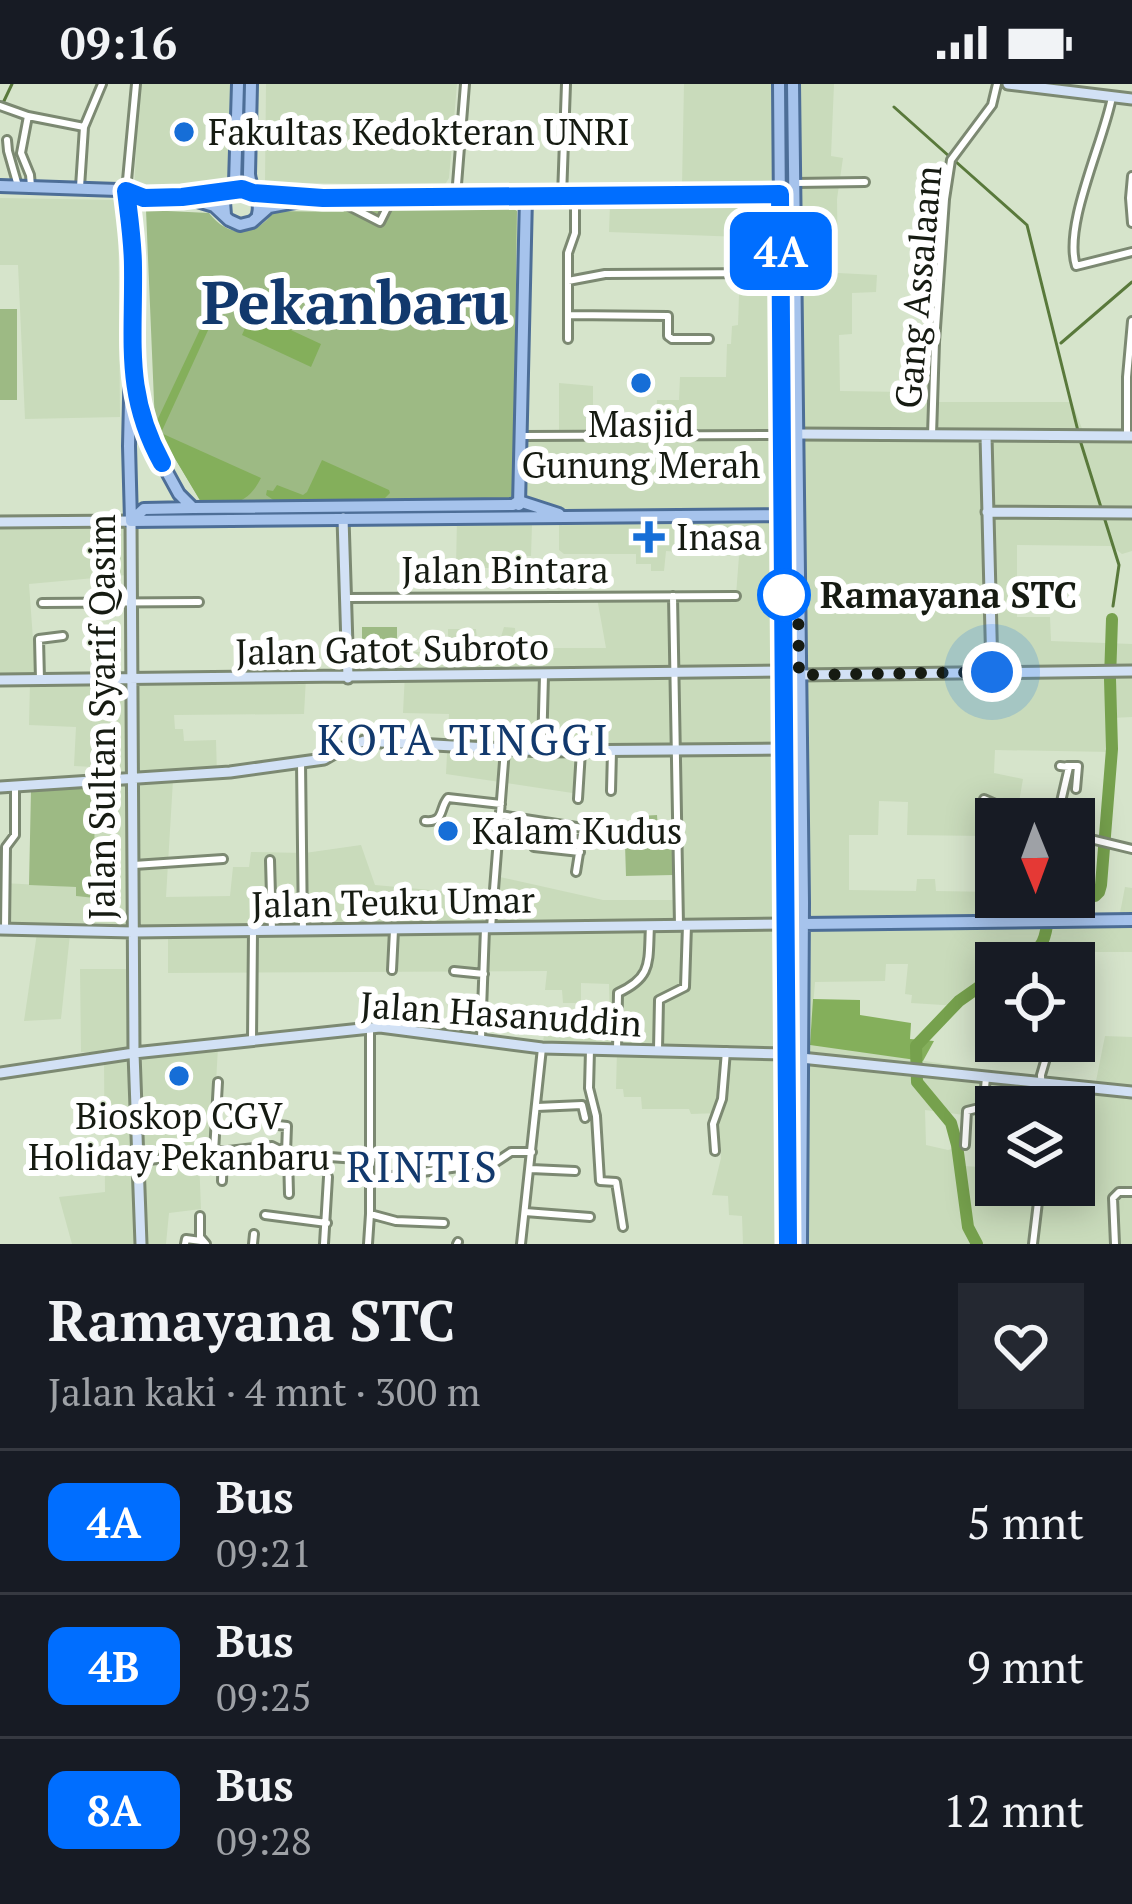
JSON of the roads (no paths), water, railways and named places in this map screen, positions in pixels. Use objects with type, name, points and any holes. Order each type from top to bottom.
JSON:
[{"type":"main road","points":[[227,218],[224,202],[236,174],[238,84]]},
{"type":"main road","points":[[251,84],[249,174],[259,201],[258,214]]},
{"type":"main road","points":[[779,84],[781,273],[799,675],[801,1244]]},
{"type":"main road","points":[[788,1244],[784,515],[793,84]]},
{"type":"main road","points":[[0,186],[80,187],[126,191],[144,198],[242,189],[328,198],[780,194]]},
{"type":"main road","name":"Jalan Sultan Syarif Qasim","points":[[126,191],[134,260],[131,521]]},
{"type":"main road","points":[[182,197],[214,206],[244,225],[277,205],[328,198]]},
{"type":"main road","points":[[518,518],[526,197]]},
{"type":"main road","points":[[133,380],[145,432],[179,494],[193,508]]},
{"type":"main road","points":[[131,521],[144,509],[513,505],[519,501]]},
{"type":"main road","points":[[519,501],[568,517]]},
{"type":"main road","points":[[324,507],[343,518]]},
{"type":"main road","points":[[131,521],[784,515]]},
{"type":"main road","points":[[786,904],[796,911],[803,904]]},
{"type":"main road","points":[[786,929],[796,925],[1132,920]]},
{"type":"street","points":[[80,187],[84,127],[102,84]]},
{"type":"street","points":[[126,191],[136,84]]},
{"type":"street","points":[[456,197],[464,84]]},
{"type":"street","points":[[566,84],[569,196],[575,233],[568,253],[568,339]]},
{"type":"street","name":"Gang Assalaam","points":[[932,434],[951,160],[992,105],[998,84]]},
{"type":"street","points":[[1008,84],[1132,99]]},
{"type":"street","points":[[1112,97],[1084,186],[1072,253],[1076,266],[1132,252]]},
{"type":"street","points":[[0,106],[84,127]]},
{"type":"street","points":[[25,186],[30,175],[21,153],[28,116]]},
{"type":"street","points":[[8,140],[8,151],[25,186]]},
{"type":"street","points":[[1132,176],[1132,223]]},
{"type":"street","points":[[794,183],[865,182]]},
{"type":"street","points":[[328,198],[380,222],[392,197]]},
{"type":"street","points":[[568,281],[604,274],[781,273]]},
{"type":"street","points":[[568,315],[668,316],[672,339],[709,339]]},
{"type":"street","points":[[519,434],[1130,436],[1132,321]]},
{"type":"street","points":[[986,436],[992,672]]},
{"type":"street","points":[[987,512],[1132,513]]},
{"type":"street","points":[[343,518],[348,677]]},
{"type":"street","points":[[0,522],[131,521]]},
{"type":"street","name":"Jalan Sultan Syarif Qasim","points":[[131,521],[134,1053],[141,1244]]},
{"type":"street","points":[[658,1050],[659,1000],[685,988],[673,596]]},
{"type":"street","name":"Jalan Bintara","points":[[346,598],[736,596]]},
{"type":"street","points":[[42,603],[199,602]]},
{"type":"street","points":[[40,680],[39,639],[63,636]]},
{"type":"street","name":"Jalan Gatot Subroto","points":[[0,680],[785,671]]},
{"type":"street","points":[[799,675],[1132,671]]},
{"type":"street","points":[[542,751],[544,674]]},
{"type":"street","points":[[0,787],[181,776],[301,762],[324,759],[364,741],[542,751],[786,749]]},
{"type":"street","points":[[481,1040],[505,749]]},
{"type":"street","points":[[578,800],[581,751]]},
{"type":"street","points":[[611,791],[612,751]]},
{"type":"street","points":[[301,762],[303,931]]},
{"type":"street","points":[[1063,798],[1064,766],[1078,766],[1076,789]]},
{"type":"street","points":[[2,929],[6,847],[15,836],[15,788]]},
{"type":"street","points":[[425,821],[441,818],[448,798],[501,804]]},
{"type":"street","points":[[500,815],[582,827],[576,872]]},
{"type":"street","points":[[1095,840],[1132,849]]},
{"type":"street","points":[[534,847],[580,853]]},
{"type":"street","points":[[134,865],[223,859]]},
{"type":"street","points":[[270,860],[272,931]]},
{"type":"street","points":[[1004,918],[1004,923]]},
{"type":"street","points":[[1047,918],[1047,923]]},
{"type":"street","name":"Jalan Teuku Umar","points":[[2,929],[134,932],[683,925],[786,929]]},
{"type":"street","points":[[617,1051],[618,993],[636,984],[648,969],[650,926]]},
{"type":"street","points":[[392,970],[394,930]]},
{"type":"street","points":[[252,1040],[253,931]]},
{"type":"street","points":[[454,971],[484,974]]},
{"type":"street","points":[[368,1244],[370,1028]]},
{"type":"street","name":"Jalan Hasanuddin","points":[[0,1073],[134,1053],[370,1028],[542,1048],[785,1054]]},
{"type":"street","points":[[520,1244],[542,1048]]},
{"type":"street","points":[[590,1050],[600,1181],[616,1183],[623,1227]]},
{"type":"street","points":[[715,1151],[714,1120],[722,1099],[726,1052]]},
{"type":"street","points":[[801,1058],[1132,1092]]},
{"type":"street","points":[[1041,1086],[1044,1062]]},
{"type":"street","points":[[965,1145],[967,1111],[982,1107],[986,1078]]},
{"type":"street","points":[[218,1082],[222,1181]]},
{"type":"street","points":[[537,1107],[582,1105],[585,1118]]},
{"type":"street","points":[[269,1124],[287,1126],[289,1195]]},
{"type":"street","points":[[140,1161],[272,1146],[287,1154],[370,1160]]},
{"type":"street","points":[[370,1179],[496,1162],[511,1152],[532,1152]]},
{"type":"street","points":[[530,1169],[575,1171]]},
{"type":"street","points":[[324,1244],[328,1177]]},
{"type":"street","points":[[1115,1244],[1113,1198],[1119,1192],[1132,1192]]},
{"type":"street","points":[[1033,1244],[1038,1206]]},
{"type":"street","points":[[525,1212],[590,1217]]},
{"type":"street","points":[[370,1214],[396,1221],[444,1223]]},
{"type":"street","points":[[265,1215],[327,1223]]},
{"type":"street","points":[[200,1216],[200,1237],[206,1243]]},
{"type":"street","points":[[253,1244],[254,1234]]},
{"type":"street","points":[[185,1244],[186,1238],[206,1243]]},
{"type":"waterway","points":[[3,103],[12,84]]},
{"type":"waterway","points":[[894,107],[950,157]]},
{"type":"waterway","points":[[955,161],[1027,225],[1078,431]]},
{"type":"waterway","points":[[1061,343],[1132,282]]},
{"type":"waterway","points":[[1080,440],[1119,565],[1113,606]]},
{"type":"waterway","points":[[1095,896],[1101,885],[1112,749],[1112,619]]},
{"type":"waterway","points":[[1042,942],[1048,918]]},
{"type":"waterway","points":[[975,990],[916,1046],[917,1082],[951,1123],[968,1227],[977,1244]]},
{"type":"place","name":"Fakultas Kedokteran UNRI","points":[[184,132]]},
{"type":"place","name":"Masjid Gunung Merah","points":[[641,383]]},
{"type":"place","name":"Inasa","points":[[649,537]]},
{"type":"place","name":"Ramayana STC","points":[[784,595]]},
{"type":"place","name":"Kalam Kudus","points":[[448,831]]},
{"type":"place","name":"Bioskop CGV Holiday Pekanbaru","points":[[179,1076]]},
{"type":"district","name":"Pekanbaru","points":[[355,303]]},
{"type":"district","name":"KOTA TINGGI","points":[[464,740]]},
{"type":"district","name":"RINTIS","points":[[423,1167]]}]
